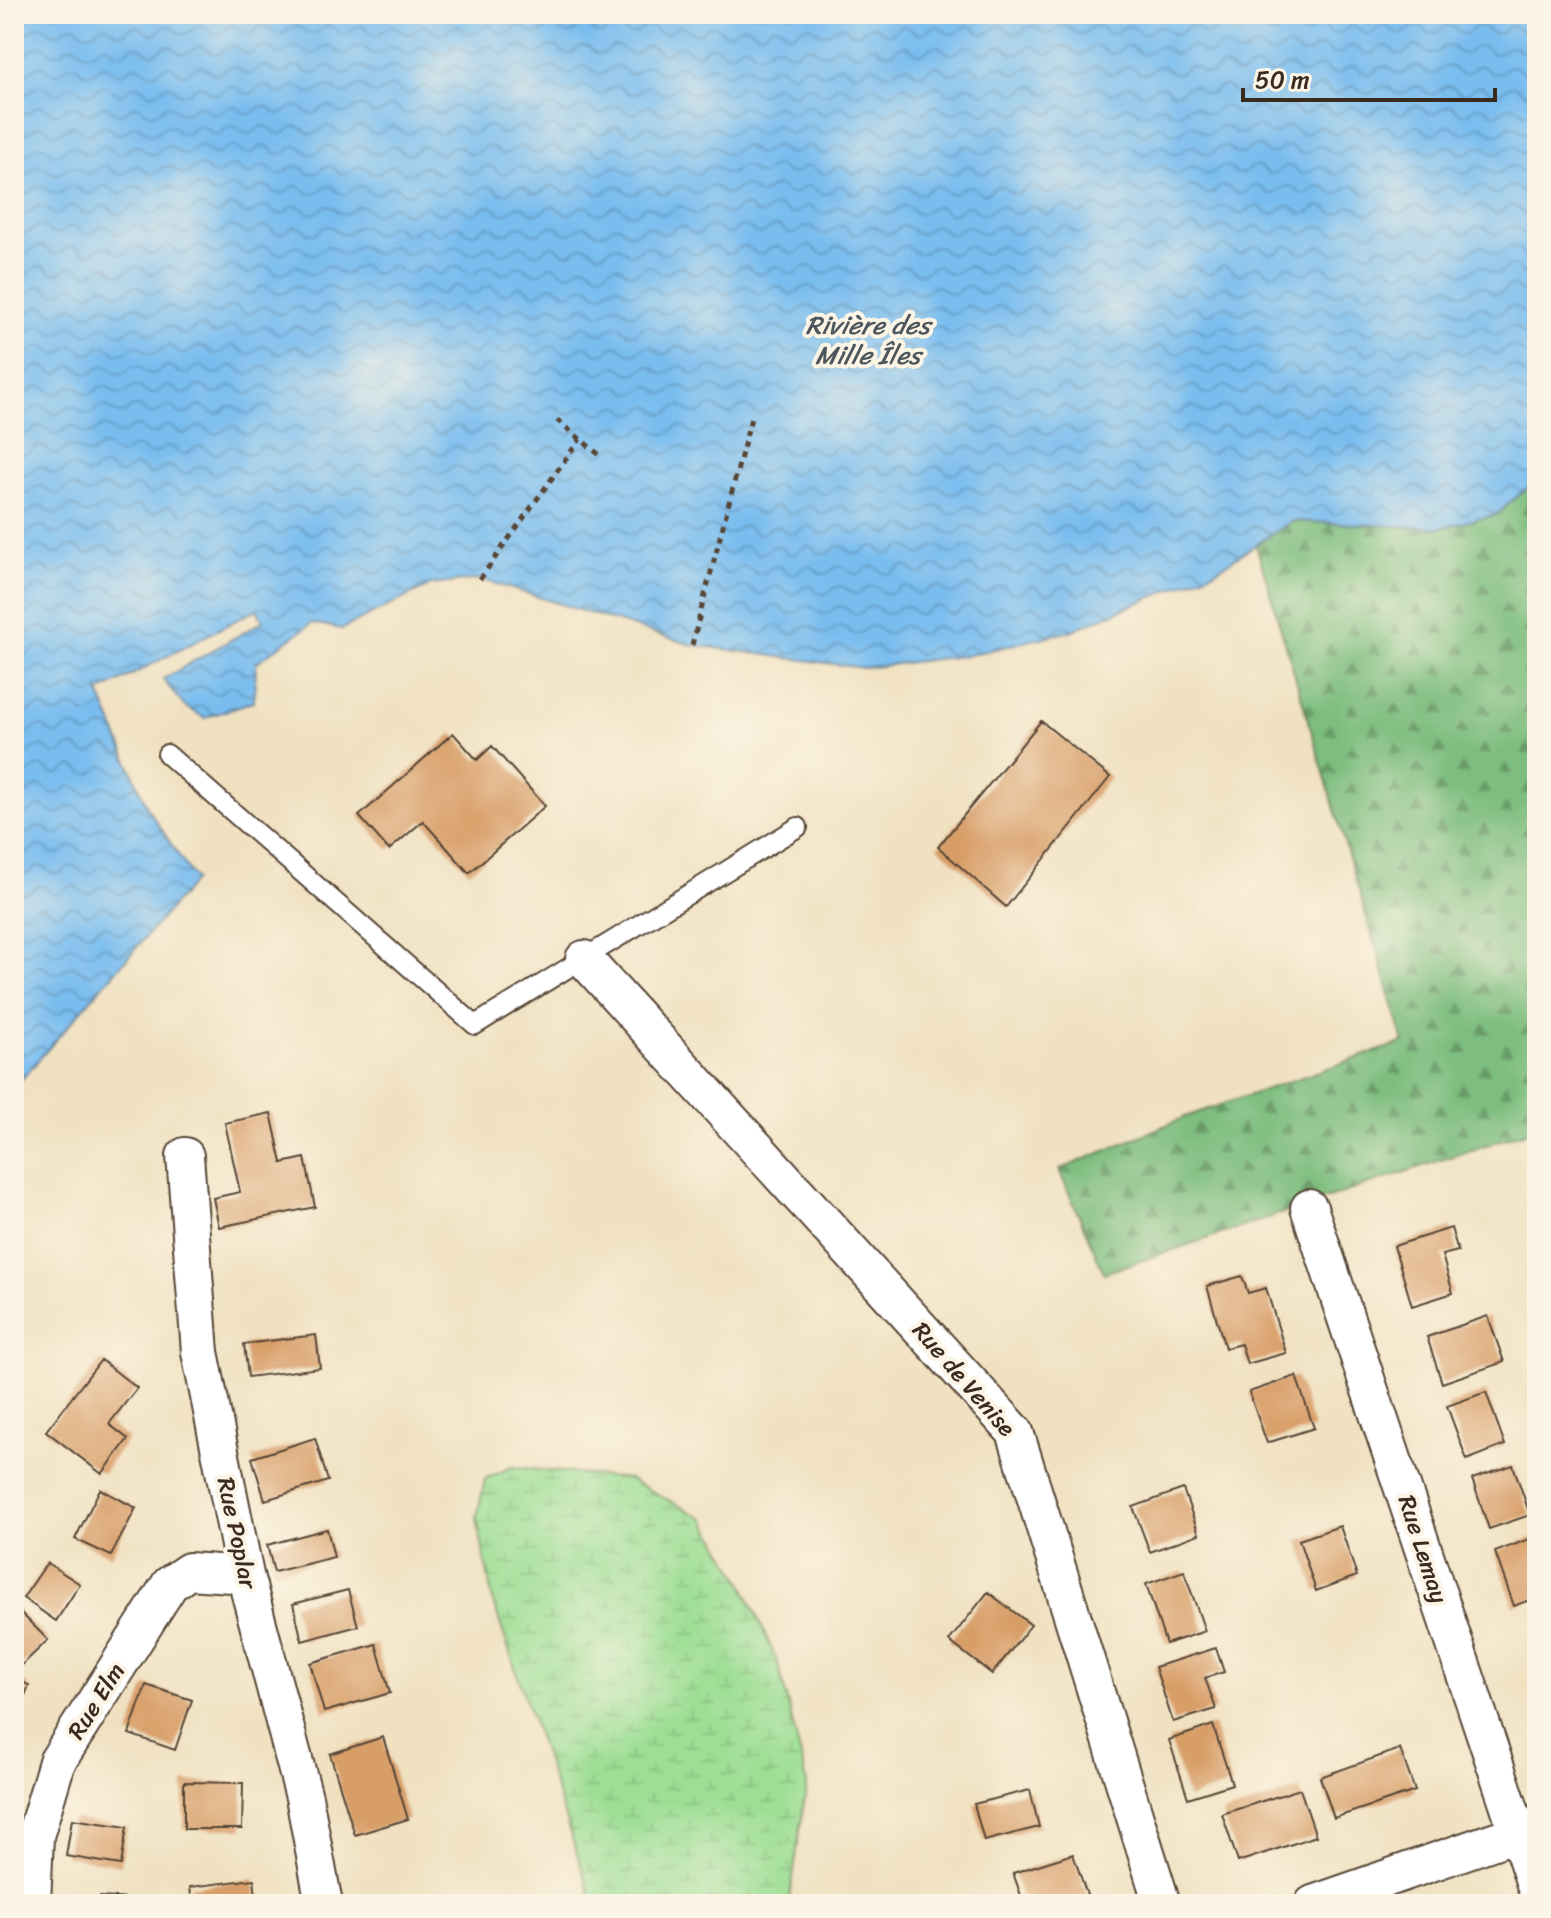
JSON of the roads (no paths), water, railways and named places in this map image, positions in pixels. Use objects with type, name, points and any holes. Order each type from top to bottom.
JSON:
[{"type":"street","name":"Rue de Venise","points":[[584,959],[1015,1432],[1162,1904]]},
{"type":"street","name":"Rue Poplar","points":[[185,1156],[200,1352],[245,1575],[304,1797],[324,1904]]},
{"type":"street","name":"Rue Lemay","points":[[1309,1208],[1527,1830],[1537,1890]]},
{"type":"street","name":"Rue Elm","points":[[32,1904],[35,1836],[57,1762],[170,1584],[189,1571],[245,1575]]},
{"type":"street","points":[[1313,1904],[1527,1830]]},
{"type":"lane","points":[[167,754],[475,1025],[798,827]]},
{"type":"water","name":"Rivière des Mille Îles","points":[[14,14],[1537,14],[1537,479],[1496,515],[1438,528],[1292,521],[1215,571],[1070,631],[969,655],[864,668],[692,645],[480,579],[431,585],[342,629],[312,623],[256,663],[254,701],[205,718],[184,706],[163,679],[263,621],[257,609],[99,692],[148,809],[195,880],[14,1088]]}]
